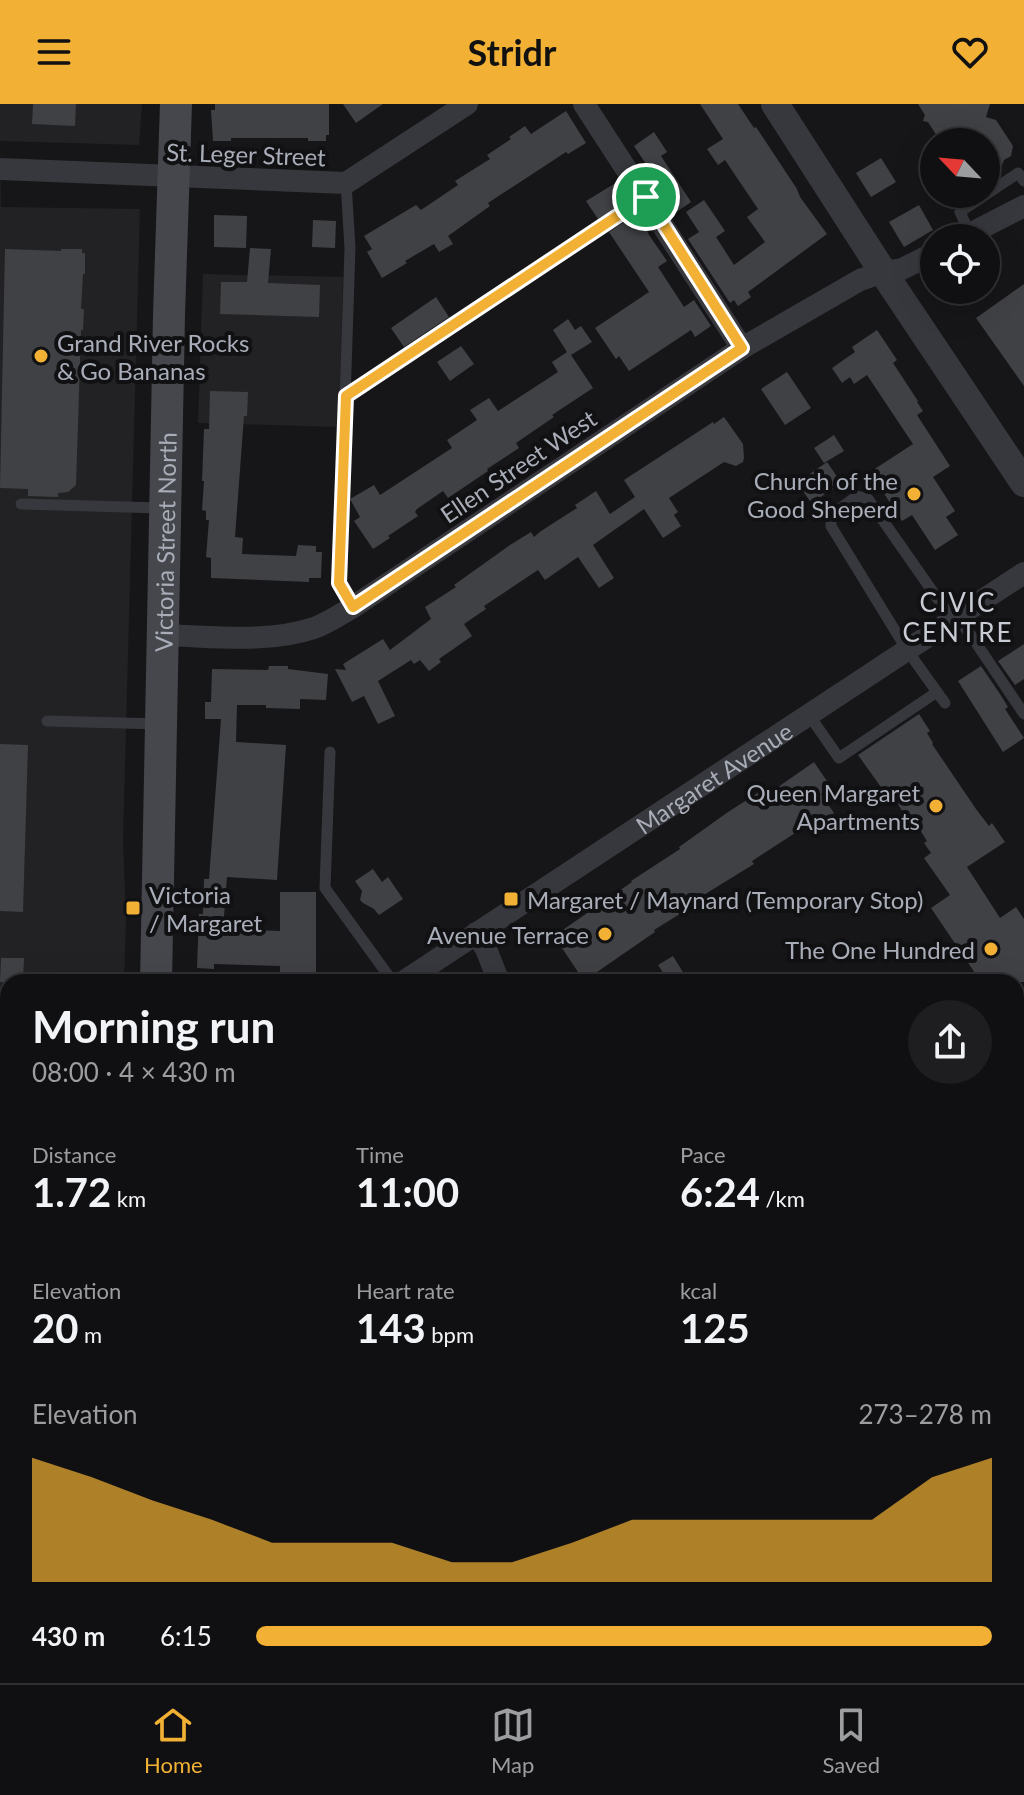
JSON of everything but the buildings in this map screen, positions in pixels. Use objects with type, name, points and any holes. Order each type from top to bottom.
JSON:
[{"type":"main road","name":"Victoria Street North","points":[[156,974],[176,104]]},
{"type":"street","name":"St. Leger Street","points":[[0,169],[346,183],[467,104]]},
{"type":"street","points":[[584,104],[742,348]]},
{"type":"street","points":[[775,104],[1024,483]]},
{"type":"street","points":[[989,224],[1024,206]]},
{"type":"street","name":"Ellen Street West","points":[[162,635],[251,639],[287,635],[318,627],[353,607],[742,348],[860,280],[902,269],[920,260]]},
{"type":"street","name":"Margaret Avenue","points":[[415,974],[1024,573]]},
{"type":"street","points":[[476,933],[496,974]]},
{"type":"lane","points":[[963,224],[960,212],[1018,173],[1024,181]]},
{"type":"lane","points":[[346,183],[350,248],[339,583],[353,607]]},
{"type":"lane","points":[[346,396],[646,197]]},
{"type":"lane","points":[[945,703],[907,650],[831,526],[831,515],[857,496],[868,499],[942,605],[968,631],[1024,714]]},
{"type":"lane","points":[[21,504],[166,508]]},
{"type":"lane","points":[[809,715],[839,758],[937,692]]},
{"type":"lane","points":[[47,721],[161,724]]},
{"type":"lane","points":[[330,752],[325,888],[387,974]]},
{"type":"shaded area","points":[[0,104],[142,104],[139,145],[0,141]]},
{"type":"shaded area","points":[[0,141],[1,207],[140,209],[123,839],[124,974],[0,974]]},
{"type":"shaded area","points":[[203,274],[343,277],[339,427],[198,423]]},
{"type":"place","name":"Grand River Rocks & Go Bananas","points":[[41,356]]},
{"type":"place","name":"Church of the Good Sheperd","points":[[914,494]]},
{"type":"place","name":"Queen Margaret Apartments","points":[[936,806]]},
{"type":"place","name":"Margaret / Maynard (Temporary Stop)","points":[[511,899]]},
{"type":"place","name":"Victoria / Margaret","points":[[133,908]]},
{"type":"place","name":"Avenue Terrace","points":[[605,934]]},
{"type":"place","name":"The One Hundred","points":[[991,949]]},
{"type":"district","name":"CIVIC CENTRE","points":[[958,617]]},
{"type":"route","points":[[646,197],[742,348],[353,607],[339,583],[346,396],[646,197]]}]
